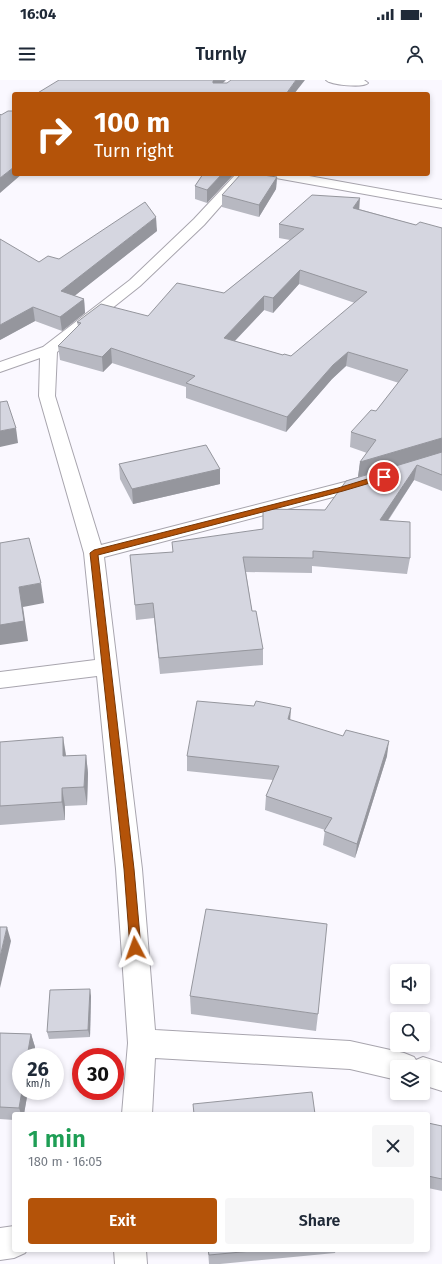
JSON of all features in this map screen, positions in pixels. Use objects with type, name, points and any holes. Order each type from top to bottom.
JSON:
[{"type":"street","points":[[332,80],[362,83]]},
{"type":"street","points":[[0,367],[49,350],[135,283],[199,222],[241,176]]},
{"type":"street","points":[[287,176],[442,204]]},
{"type":"street","points":[[49,350],[46,396],[94,553],[129,869],[142,1043],[137,1112]]},
{"type":"street","points":[[94,553],[340,490],[384,477]]},
{"type":"street","points":[[0,680],[107,667]]},
{"type":"street","points":[[142,1043],[350,1055],[390,1064]]},
{"type":"street","points":[[430,1073],[442,1077]]},
{"type":"street","points":[[0,1244],[12,1242]]},
{"type":"street","points":[[130,1252],[131,1264]]},
{"type":"building","points":[[59,80],[214,80],[213,83],[227,83],[231,80],[296,80],[287,92],[39,92]]},
{"type":"building","points":[[8,111],[12,111],[12,169],[0,178],[0,114],[1,115]]},
{"type":"building","points":[[202,176],[220,176],[207,190],[195,186]]},
{"type":"building","points":[[239,176],[277,177],[259,205],[222,195]]},
{"type":"building","points":[[312,195],[360,198],[353,208],[416,225],[420,222],[442,228],[442,438],[360,462],[376,440],[351,432],[371,410],[376,411],[408,370],[348,352],[333,365],[287,417],[186,383],[195,376],[111,348],[102,357],[58,346],[81,323],[77,322],[101,304],[148,316],[177,283],[224,293],[304,229],[279,224]],"holes":[[[300,270],[367,292],[291,356],[224,338],[264,296],[273,298]]]},
{"type":"building","points":[[145,202],[156,217],[61,291],[84,299],[60,317],[33,307],[0,325],[0,239],[39,262],[48,256],[59,259]]},
{"type":"building","points":[[7,401],[16,428],[0,431],[0,402]]},
{"type":"building","points":[[206,445],[220,469],[132,489],[119,464]]},
{"type":"building","points":[[442,452],[442,475],[417,465],[380,520],[410,522],[410,558],[313,551],[313,558],[243,557],[252,611],[256,611],[263,649],[159,658],[153,603],[135,605],[130,555],[173,552],[172,542],[263,529],[263,509],[325,510],[346,481]]},
{"type":"building","points":[[29,538],[41,583],[19,587],[24,621],[0,625],[0,543]]},
{"type":"building","points":[[197,701],[254,706],[256,701],[291,708],[288,719],[343,736],[346,730],[389,741],[357,844],[324,831],[332,818],[266,796],[279,766],[187,756]]},
{"type":"building","points":[[63,737],[63,756],[86,755],[84,787],[62,788],[62,802],[0,806],[0,742]]},
{"type":"building","points":[[206,909],[327,924],[318,1014],[190,996]]},
{"type":"building","points":[[0,927],[7,927],[0,957]]},
{"type":"building","points":[[90,989],[88,1030],[47,1032],[50,990]]},
{"type":"building","points":[[0,1033],[31,1034],[29,1048],[12,1048],[12,1100],[20,1100],[19,1108],[0,1107]]},
{"type":"building","points":[[312,1092],[315,1112],[194,1112],[193,1104]]},
{"type":"building","points":[[430,1123],[442,1126],[442,1179],[430,1176]]},
{"type":"building","points":[[208,1252],[241,1252],[209,1255]]},
{"type":"route","points":[[135,948],[129,869],[94,553],[340,490],[384,477]]}]
